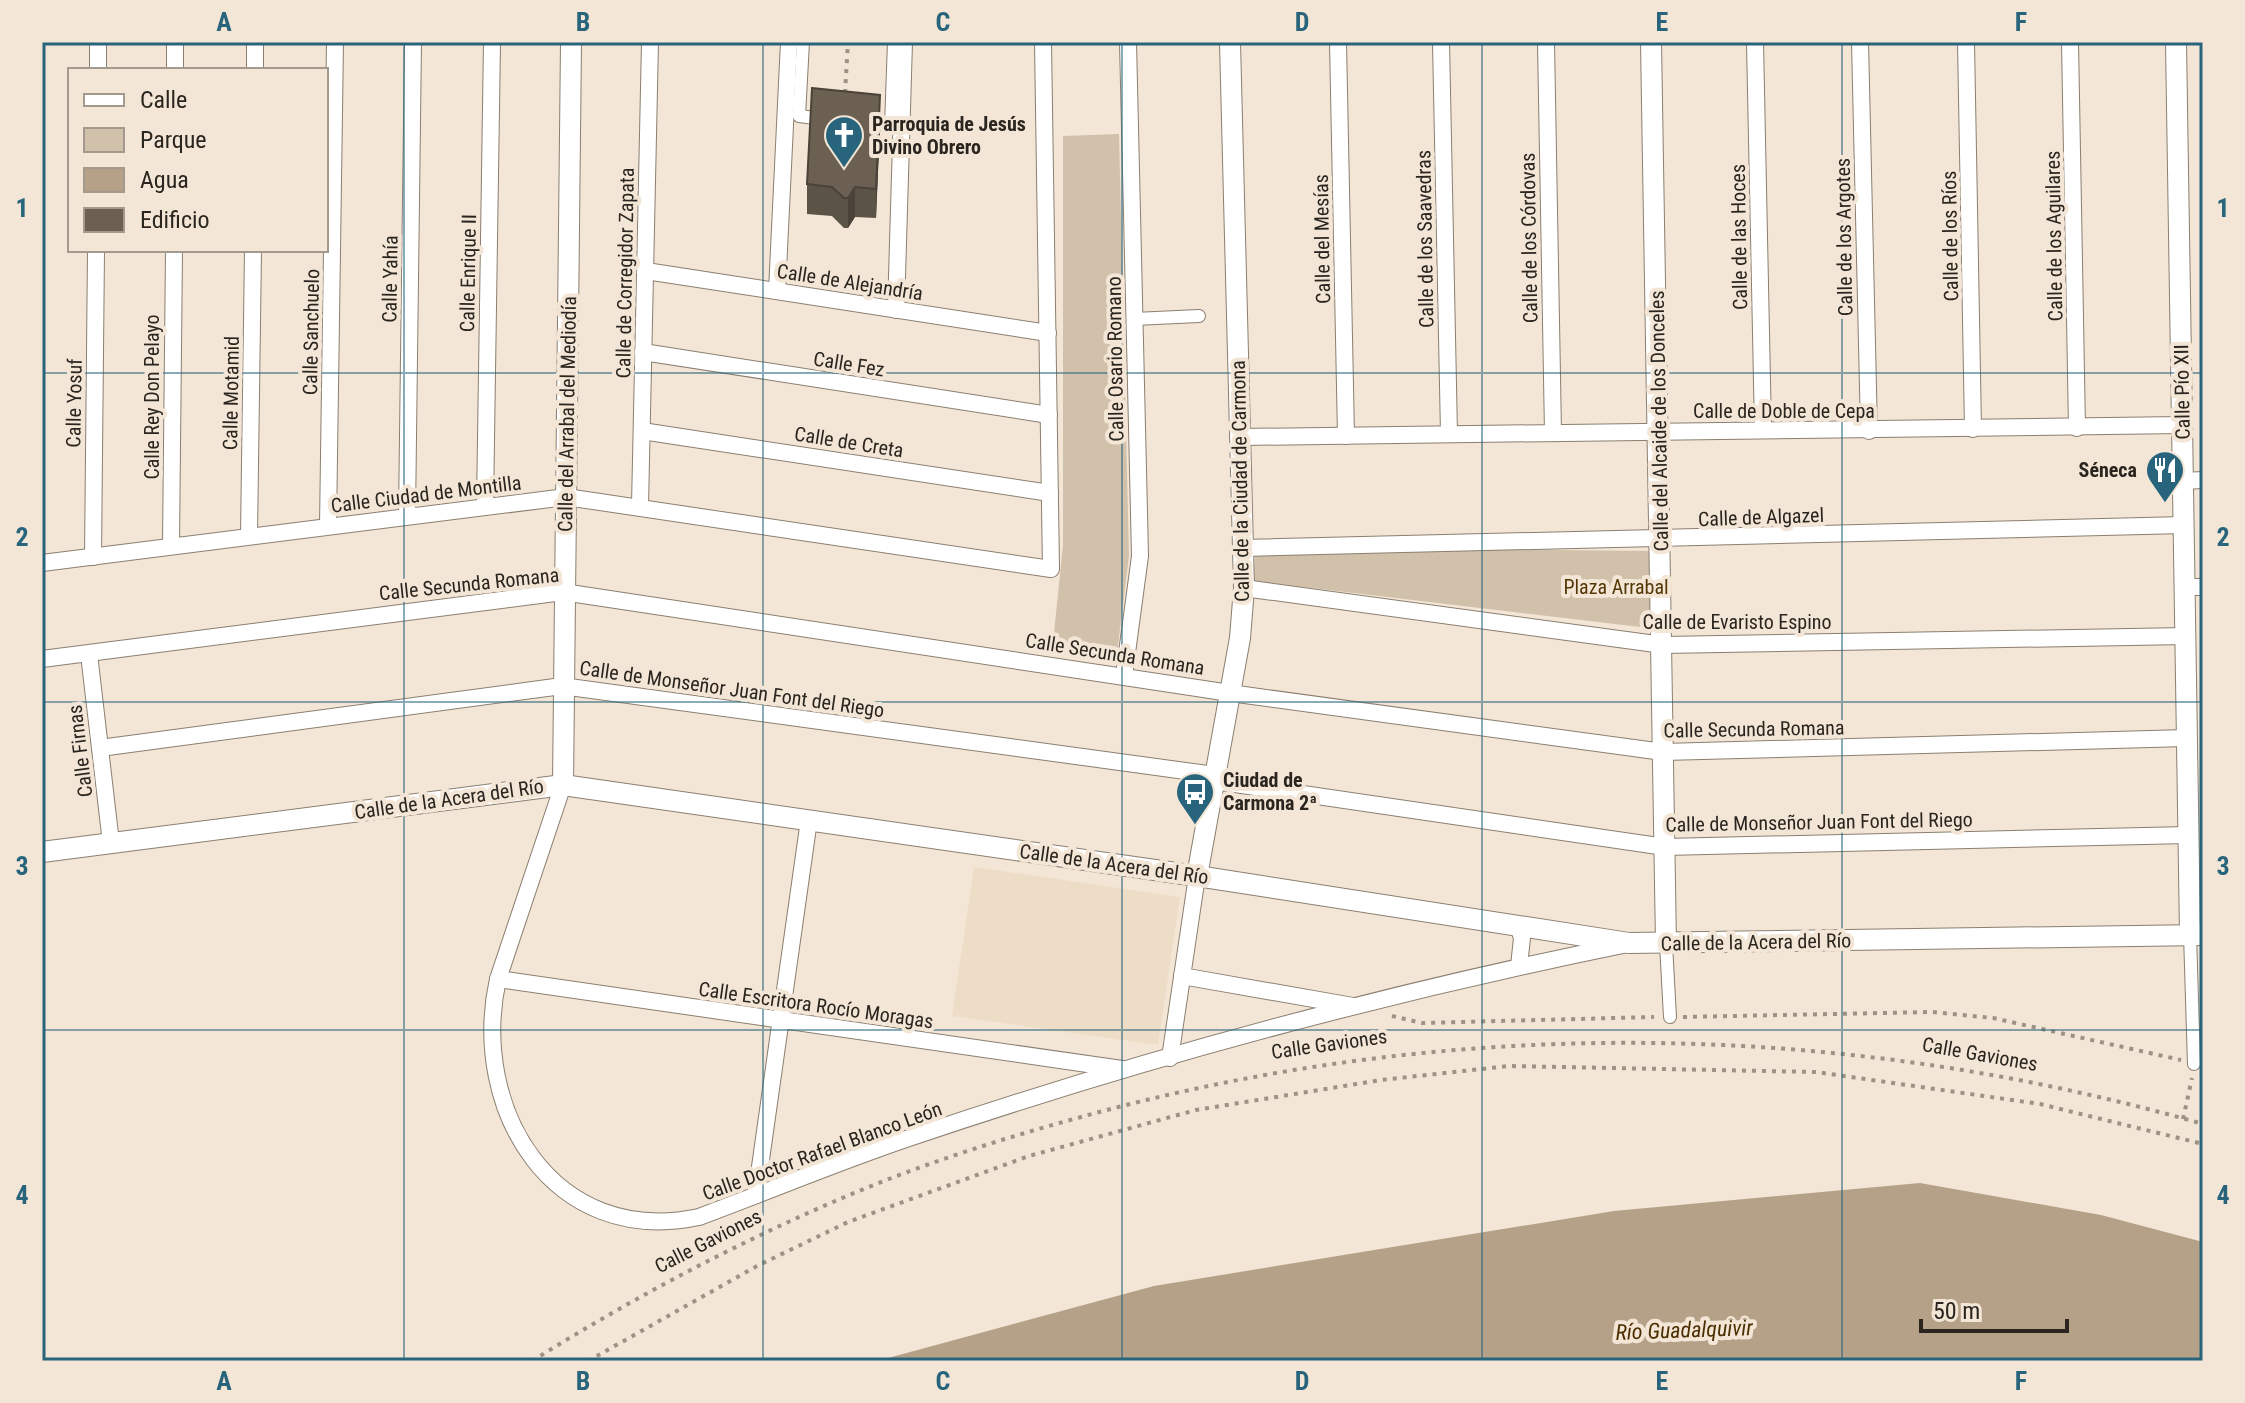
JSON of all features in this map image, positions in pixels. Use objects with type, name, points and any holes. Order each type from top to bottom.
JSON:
[{"type":"street","points":[[98,42],[98,68]]},
{"type":"street","points":[[175,42],[175,68]]},
{"type":"street","points":[[255,42],[255,68]]},
{"type":"street","name":"Calle Sanchuelo","points":[[328,526],[335,42]]},
{"type":"street","name":"Calle Yahía","points":[[407,516],[413,42]]},
{"type":"street","name":"Calle Enrique II","points":[[485,505],[492,42]]},
{"type":"street","name":"Calle del Arrabal del Mediodía","points":[[563,785],[571,42]]},
{"type":"street","name":"Calle de Corregidor Zapata","points":[[640,506],[650,42]]},
{"type":"street","points":[[777,291],[789,42]]},
{"type":"street","points":[[803,42],[799,116],[891,125],[894,42]]},
{"type":"street","points":[[896,310],[904,42]]},
{"type":"street","points":[[1043,42],[1050,493]]},
{"type":"street","name":"Calle Osario Romano","points":[[1124,675],[1140,556],[1128,42]]},
{"type":"street","name":"Calle de la Ciudad de Carmona","points":[[1170,1058],[1197,876],[1230,693],[1244,588],[1230,42]]},
{"type":"street","name":"Calle del Mesías","points":[[1338,42],[1346,436]]},
{"type":"street","name":"Calle de los Saavedras","points":[[1441,42],[1449,434]]},
{"type":"street","name":"Calle de los Córdovas","points":[[1546,42],[1553,433]]},
{"type":"street","name":"Calle del Alcaide de los Donceles","points":[[1651,42],[1662,540],[1666,944]]},
{"type":"street","name":"Calle de las Hoces","points":[[1755,42],[1763,430]]},
{"type":"street","name":"Calle de los Argotes","points":[[1860,42],[1869,431]]},
{"type":"street","name":"Calle de los Ríos","points":[[1966,42],[1973,429]]},
{"type":"street","name":"Calle de los Aguilares","points":[[2070,42],[2077,428]]},
{"type":"street","name":"Calle Pío XII","points":[[2176,42],[2182,425],[2193,480],[2184,525],[2194,587],[2186,636],[2189,835],[2197,934]]},
{"type":"street","name":"Calle Yosuf","points":[[93,557],[96,252]]},
{"type":"street","name":"Calle Rey Don Pelayo","points":[[171,545],[174,252]]},
{"type":"street","name":"Calle Motamid","points":[[249,536],[253,252]]},
{"type":"street","name":"Calle de Alejandría","points":[[646,271],[1048,333]]},
{"type":"street","points":[[1134,319],[1199,316]]},
{"type":"street","name":"Calle Fez","points":[[643,352],[1049,415]]},
{"type":"street","name":"Calle de Doble de Cepa","points":[[1241,437],[2182,425]]},
{"type":"street","name":"Calle de Creta","points":[[642,431],[1050,493]]},
{"type":"street","name":"Calle Ciudad de Montilla","points":[[42,563],[566,497],[1051,569],[1050,493]]},
{"type":"street","name":"Calle de Algazel","points":[[1244,548],[2184,525]]},
{"type":"street","name":"Calle de Evaristo Espino","points":[[1244,588],[1663,645],[2186,636]]},
{"type":"street","name":"Calle Secunda Romana","points":[[42,659],[563,592],[1230,693],[1663,752],[2187,738]]},
{"type":"street","name":"Calle Firnas","points":[[89,654],[111,843]]},
{"type":"street","name":"Calle de Monseñor Juan Font del Riego","points":[[100,748],[562,686],[1214,778],[1665,847],[2189,835]]},
{"type":"street","name":"Calle de la Acera del Río","points":[[42,852],[563,785],[1197,876],[1629,943],[2197,934]]},
{"type":"street","name":"Calle Doctor Rafael Blanco León","points":[[563,785],[498,979],[490,1029],[498,1089],[529,1152],[565,1193],[604,1214],[626,1221],[666,1223],[699,1217],[910,1138],[1128,1070],[1519,966],[1629,943]]},
{"type":"street","points":[[756,1195],[809,820]]},
{"type":"street","points":[[1518,926],[1522,938],[1519,966]]},
{"type":"street","points":[[2194,1064],[2197,934]]},
{"type":"street","points":[[1666,944],[1670,1017]]},
{"type":"street","points":[[1182,976],[1358,1007]]},
{"type":"street","name":"Calle Escritora Rocío Moragas","points":[[498,979],[1128,1070]]},
{"type":"path","points":[[801,90],[845,93],[848,42]]},
{"type":"path","points":[[1358,1007],[1422,1023],[1932,1012],[1993,1018],[2122,1044],[2194,1064],[2183,1119]]},
{"type":"path","name":"Calle Gaviones","points":[[532,1361],[656,1289],[836,1200],[1028,1131],[1202,1086],[1303,1067],[1402,1054],[1512,1046],[1722,1043],[1837,1052],[1967,1071],[2203,1124]]},
{"type":"path","points":[[588,1361],[757,1266],[848,1222],[1029,1156],[1196,1110],[1381,1080],[1509,1066],[1816,1072],[2040,1104],[2203,1144]]},
{"type":"shaded area","points":[[974,867],[1180,897],[1158,1045],[952,1016]]},
{"type":"green space","points":[[1119,134],[1129,556],[1117,653],[1053,643],[1063,545],[1063,136]]},
{"type":"green space","name":"Plaza Arrabal","points":[[1256,547],[1655,551],[1657,629],[1253,581]]},
{"type":"water","name":"Río Guadalquivir","points":[[1920,1183],[2101,1215],[2203,1242],[2203,1361],[877,1361],[1154,1286],[1614,1211]]},
{"type":"building","name":"Parroquia de Jesús Divino Obrero","points":[[812,88],[880,95],[876,189],[855,187],[848,198],[844,198],[832,187],[807,184]]},
{"type":"place","name":"Parroquia de Jesús Divino Obrero","points":[[844,169]]},
{"type":"place","name":"Séneca","points":[[2165,504]]},
{"type":"place","name":"Ciudad de Carmona 2ª","points":[[1195,826]]}]
